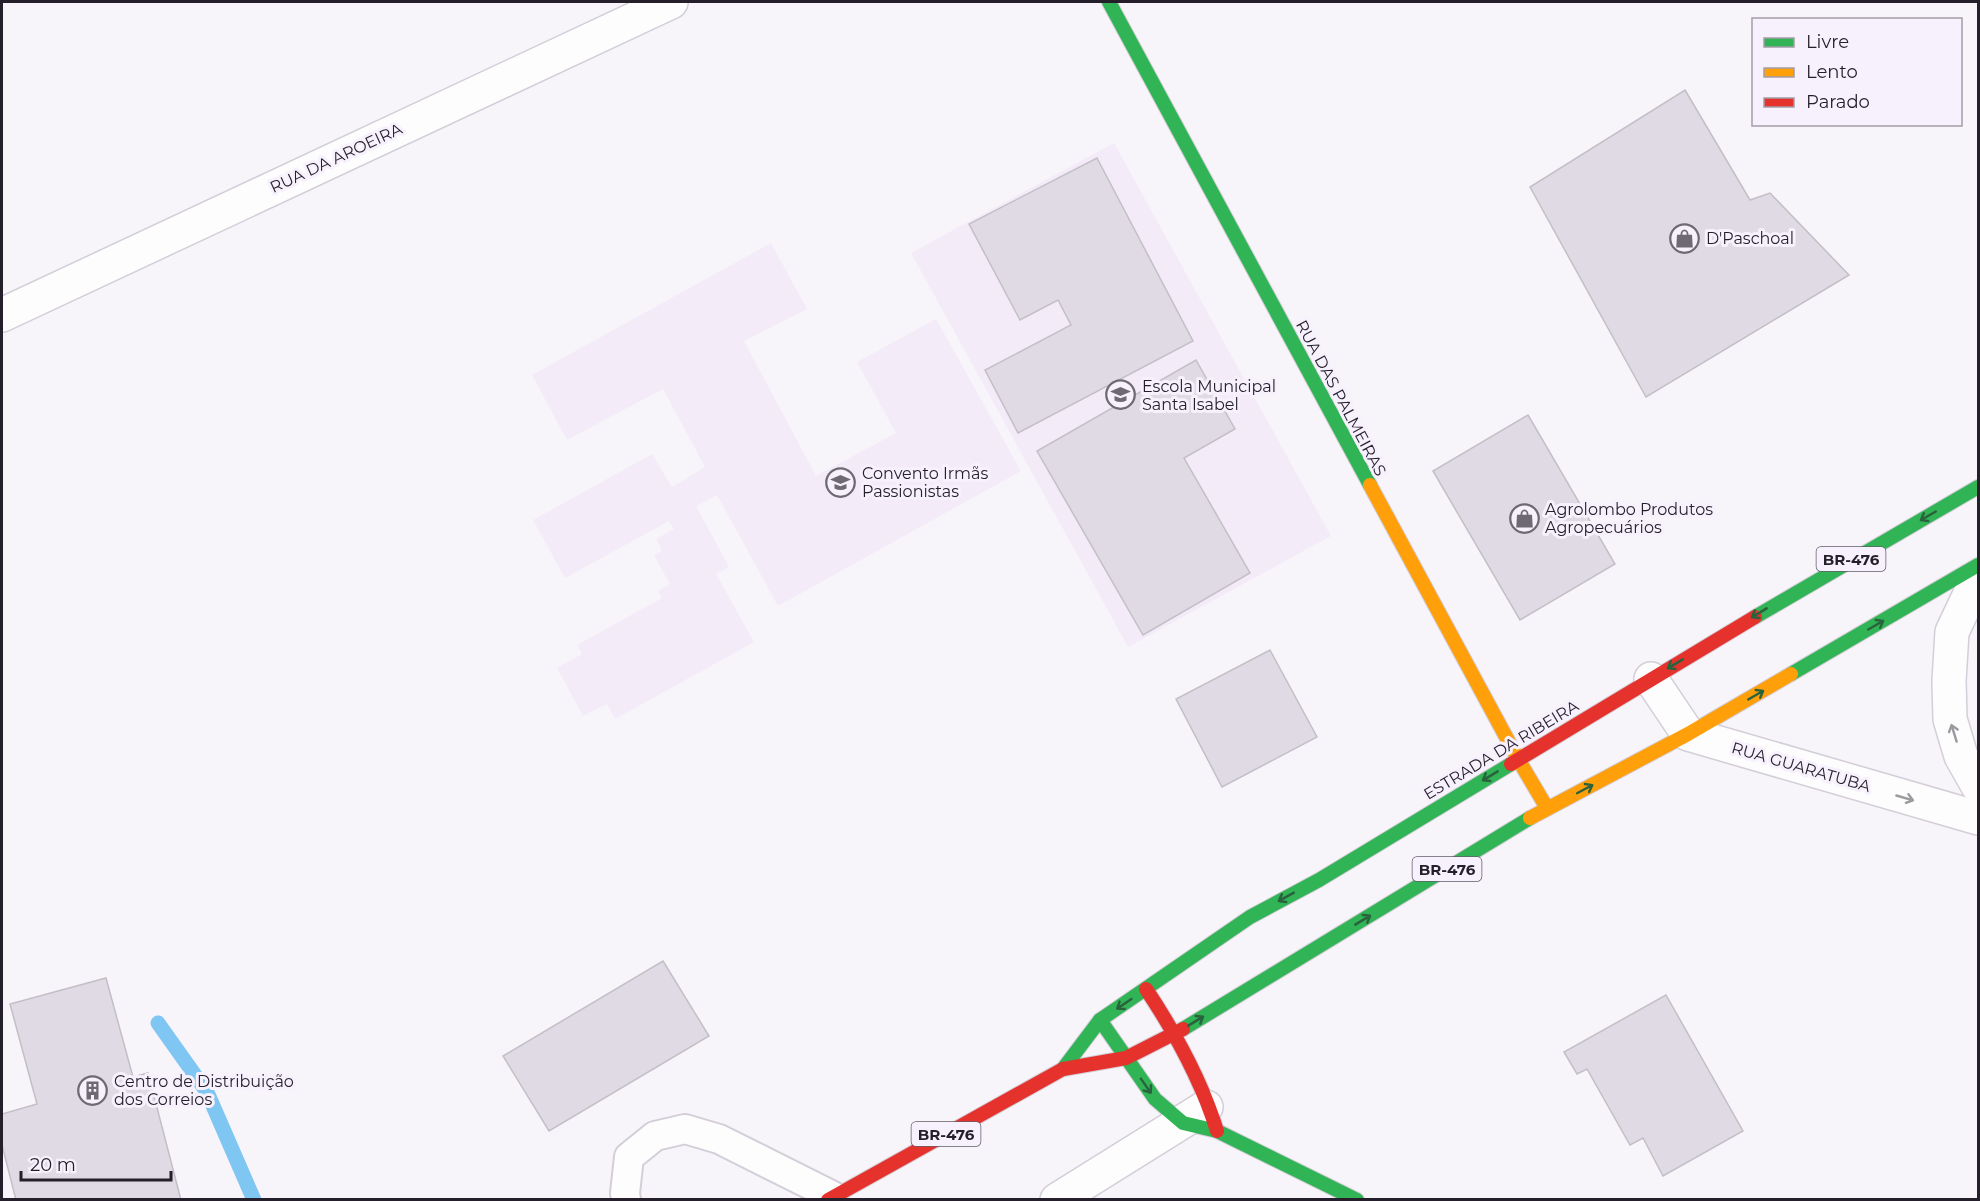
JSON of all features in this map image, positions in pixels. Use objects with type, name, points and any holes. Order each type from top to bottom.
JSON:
[{"type":"main road","name":"RUA DAS PALMEIRAS","points":[[1109,2],[1518,759],[1547,808]]},
{"type":"main road","name":"ESTRADA DA RIBEIRA","points":[[1064,1069],[1100,1020],[1250,917],[1319,880],[1824,575],[1978,487]]},
{"type":"main road","name":"ESTRADA DA RIBEIRA","points":[[831,1198],[1064,1069],[1126,1058],[1176,1033],[1547,808],[1688,734],[1978,565]]},
{"type":"main road","points":[[1146,989],[1176,1033],[1194,1068],[1214,1118],[1357,1200]]},
{"type":"main road","points":[[1100,1020],[1155,1099],[1183,1123]]},
{"type":"street","name":"RUA DA AROEIRA","points":[[2,315],[671,2]]},
{"type":"street","points":[[1978,577],[1952,632],[1949,681],[1950,718],[1961,756],[1978,786]]},
{"type":"street","points":[[1651,679],[1688,734]]},
{"type":"street","name":"RUA GUARATUBA","points":[[1688,734],[1978,818]]},
{"type":"street","points":[[1057,1200],[1183,1123],[1214,1118]]},
{"type":"lane","points":[[626,1200],[629,1157],[655,1136],[685,1129],[719,1139],[831,1198]]},
{"type":"shaded area","name":"Escola Municipal Santa Isabel","points":[[1114,143],[1331,536],[1128,647],[911,253]]},
{"type":"shaded area","name":"Convento Irmãs Passionistas","points":[[771,243],[807,309],[744,341],[816,476],[896,433],[857,362],[936,319],[1021,471],[778,606],[717,495],[696,506],[729,567],[716,574],[754,642],[615,719],[607,704],[583,716],[557,668],[582,654],[577,645],[662,598],[658,591],[670,584],[654,556],[662,551],[656,539],[674,529],[669,521],[565,578],[533,520],[652,454],[672,487],[705,467],[663,389],[567,440],[532,375]]},
{"type":"building","name":"D'Paschoal","points":[[1685,90],[1750,200],[1770,193],[1849,275],[1646,397],[1530,187]]},
{"type":"building","points":[[1097,158],[1193,341],[1018,433],[985,370],[1071,325],[1058,300],[1020,320],[969,224]]},
{"type":"building","points":[[1196,360],[1235,429],[1184,458],[1250,573],[1143,635],[1037,451]]},
{"type":"building","name":"Agrolombo Produtos Agropecuários","points":[[1528,415],[1615,564],[1520,620],[1433,471]]},
{"type":"building","points":[[1270,650],[1317,737],[1222,787],[1176,699]]},
{"type":"building","points":[[663,961],[709,1036],[549,1131],[503,1056]]},
{"type":"building","name":"Centro de Distribuição dos Correios","points":[[106,978],[133,1077],[148,1073],[181,1200],[16,1200],[2,1145],[2,1114],[37,1104],[10,1004]]},
{"type":"building","points":[[1666,995],[1743,1131],[1663,1176],[1643,1138],[1630,1145],[1587,1069],[1577,1074],[1564,1052]]},
{"type":"waterway","points":[[158,1023],[207,1092],[254,1200]]},
{"type":"traffic: fast","points":[[1109,2],[1370,485]]},
{"type":"traffic: fast","points":[[1755,617],[1978,487]]},
{"type":"traffic: fast","points":[[1791,674],[1978,565]]},
{"type":"traffic: fast","points":[[1063,1069],[1100,1020],[1250,917],[1319,880],[1511,764]]},
{"type":"traffic: fast","points":[[1183,1029],[1530,818]]},
{"type":"traffic: fast","points":[[1100,1020],[1155,1099],[1183,1123],[1217,1131],[1357,1200]]},
{"type":"traffic: slow","points":[[1370,485],[1518,759],[1547,808]]},
{"type":"traffic: slow","points":[[1530,818],[1688,734],[1791,674]]},
{"type":"traffic: jam","points":[[1511,764],[1755,617]]},
{"type":"traffic: jam","points":[[1146,989],[1187,1057],[1217,1131]]},
{"type":"traffic: jam","points":[[828,1200],[1063,1069],[1126,1058],[1183,1029]]},
{"type":"place","name":"D'Paschoal","points":[[1685,238]]},
{"type":"place","name":"Escola Municipal Santa Isabel","points":[[1121,395]]},
{"type":"place","name":"Convento Irmãs Passionistas","points":[[841,482]]},
{"type":"place","name":"Agrolombo Produtos Agropecuários","points":[[1524,518]]},
{"type":"place","name":"Centro de Distribuição dos Correios","points":[[93,1090]]}]
